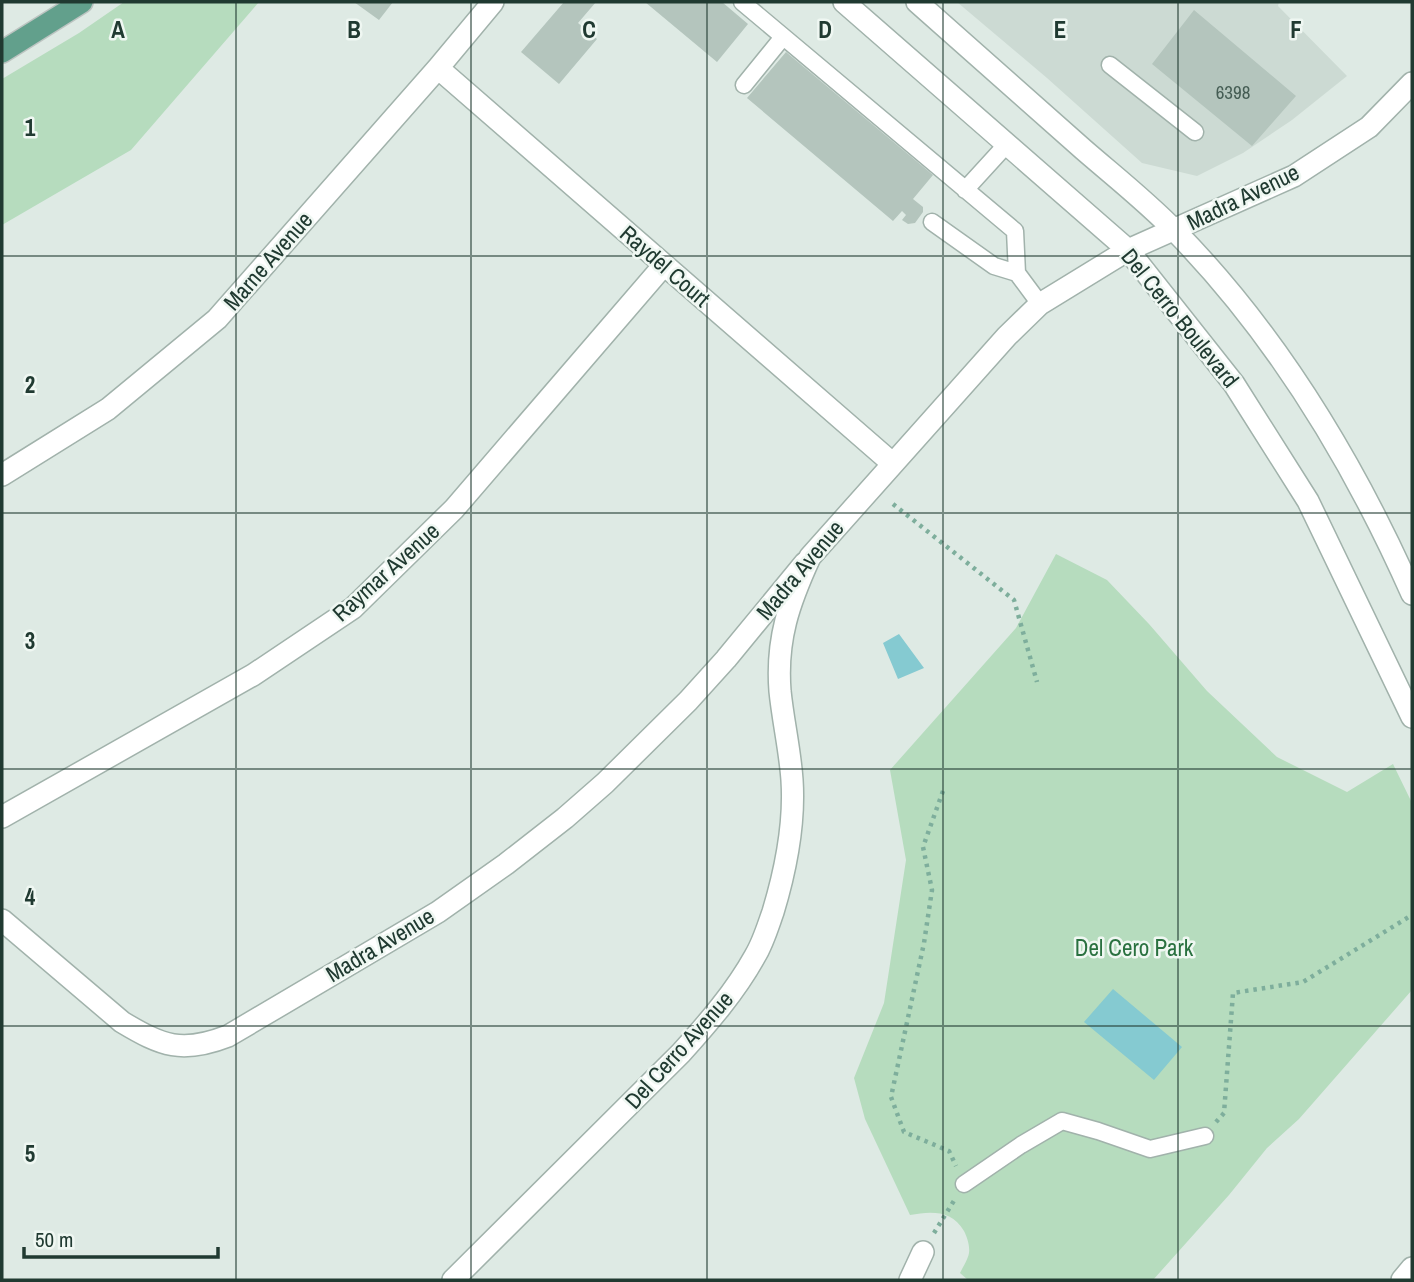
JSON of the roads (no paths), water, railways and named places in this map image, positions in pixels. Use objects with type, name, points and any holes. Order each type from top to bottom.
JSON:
[{"type":"main road","points":[[2,52],[82,2]]},
{"type":"street","name":"Marne Avenue","points":[[2,475],[108,409],[217,319],[494,2]]},
{"type":"street","name":"Del Cerro Boulevard","points":[[844,2],[1128,250],[1234,384],[1308,501],[1412,717]]},
{"type":"street","points":[[917,2],[1175,230],[1230,291],[1279,355],[1319,416],[1372,509],[1412,594]]},
{"type":"street","name":"Raydel Court","points":[[438,68],[892,463]]},
{"type":"street","name":"Madra Avenue","points":[[2,920],[121,1022],[161,1042],[197,1046],[228,1036],[438,912],[565,818],[605,783],[688,701],[892,463],[1007,336],[1040,304],[1128,250],[1294,176],[1369,127],[1412,83]]},
{"type":"street","name":"Raymar Avenue","points":[[2,817],[253,675],[354,608],[454,509],[664,265]]},
{"type":"street","name":"Del Cerro Avenue","points":[[453,1280],[681,1053],[714,1017],[757,954],[781,886],[793,814],[792,779],[780,690],[783,626],[810,557]]},
{"type":"street","points":[[910,1280],[923,1252]]},
{"type":"street","points":[[1402,1280],[1412,1268]]},
{"type":"lane","points":[[742,2],[1015,231],[1017,273],[1040,304]]},
{"type":"lane","points":[[744,85],[783,37]]},
{"type":"lane","points":[[1110,65],[1195,132]]},
{"type":"lane","points":[[965,190],[1007,144]]},
{"type":"lane","points":[[932,222],[993,266],[1017,273]]},
{"type":"lane","points":[[964,1184],[1062,1121],[1150,1149],[1205,1136]]},
{"type":"water","points":[[899,634],[924,668],[898,679],[883,643]]},
{"type":"water","points":[[1113,989],[1182,1047],[1154,1080],[1084,1022]]},
{"type":"park label","name":"Del Cero Park","points":[[1134,948]]}]
